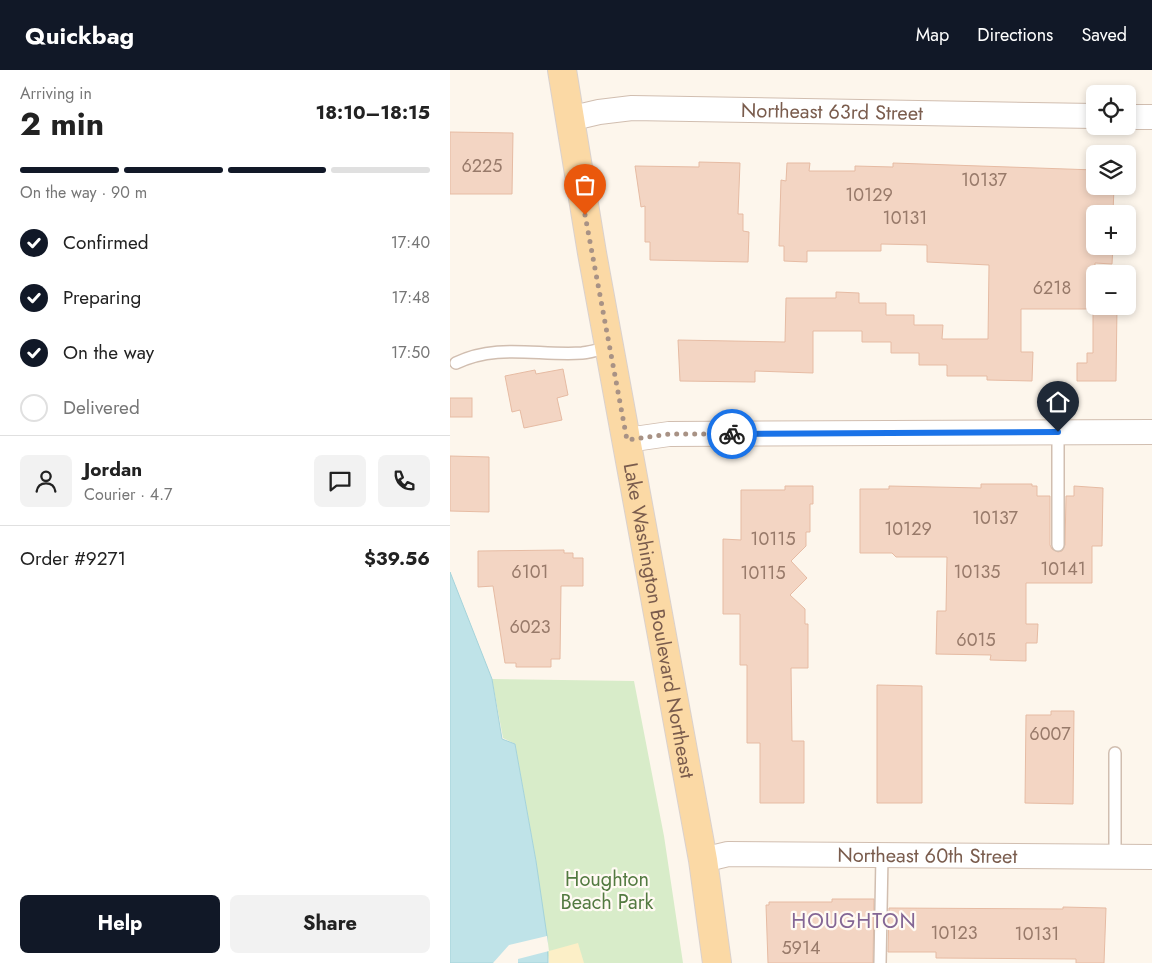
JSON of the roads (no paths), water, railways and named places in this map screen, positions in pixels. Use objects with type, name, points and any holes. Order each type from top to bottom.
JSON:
[{"type":"main road","name":"Lake Washington Boulevard Northeast","points":[[562,70],[609,348],[703,860],[717,963]]},
{"type":"street","name":"Northeast 63rd Street","points":[[569,119],[599,112],[632,108],[1086,116]]},
{"type":"street","points":[[1136,117],[1152,117]]},
{"type":"street","points":[[627,440],[670,434],[1152,432]]},
{"type":"street","name":"Northeast 60th Street","points":[[703,860],[728,854],[1152,857]]},
{"type":"lane","points":[[456,363],[474,354],[496,351],[583,353],[609,348]]},
{"type":"lane","points":[[1058,432],[1058,545]]},
{"type":"lane","points":[[1115,753],[1115,857]]},
{"type":"lane","points":[[880,963],[882,856]]},
{"type":"water","points":[[450,572],[492,679],[502,739],[515,744],[536,861],[547,936],[548,963],[450,963]]},
{"type":"district","name":"HOUGHTON","points":[[854,921]]},
{"type":"park label","name":"Houghton Beach Park","points":[[607,890]]}]
